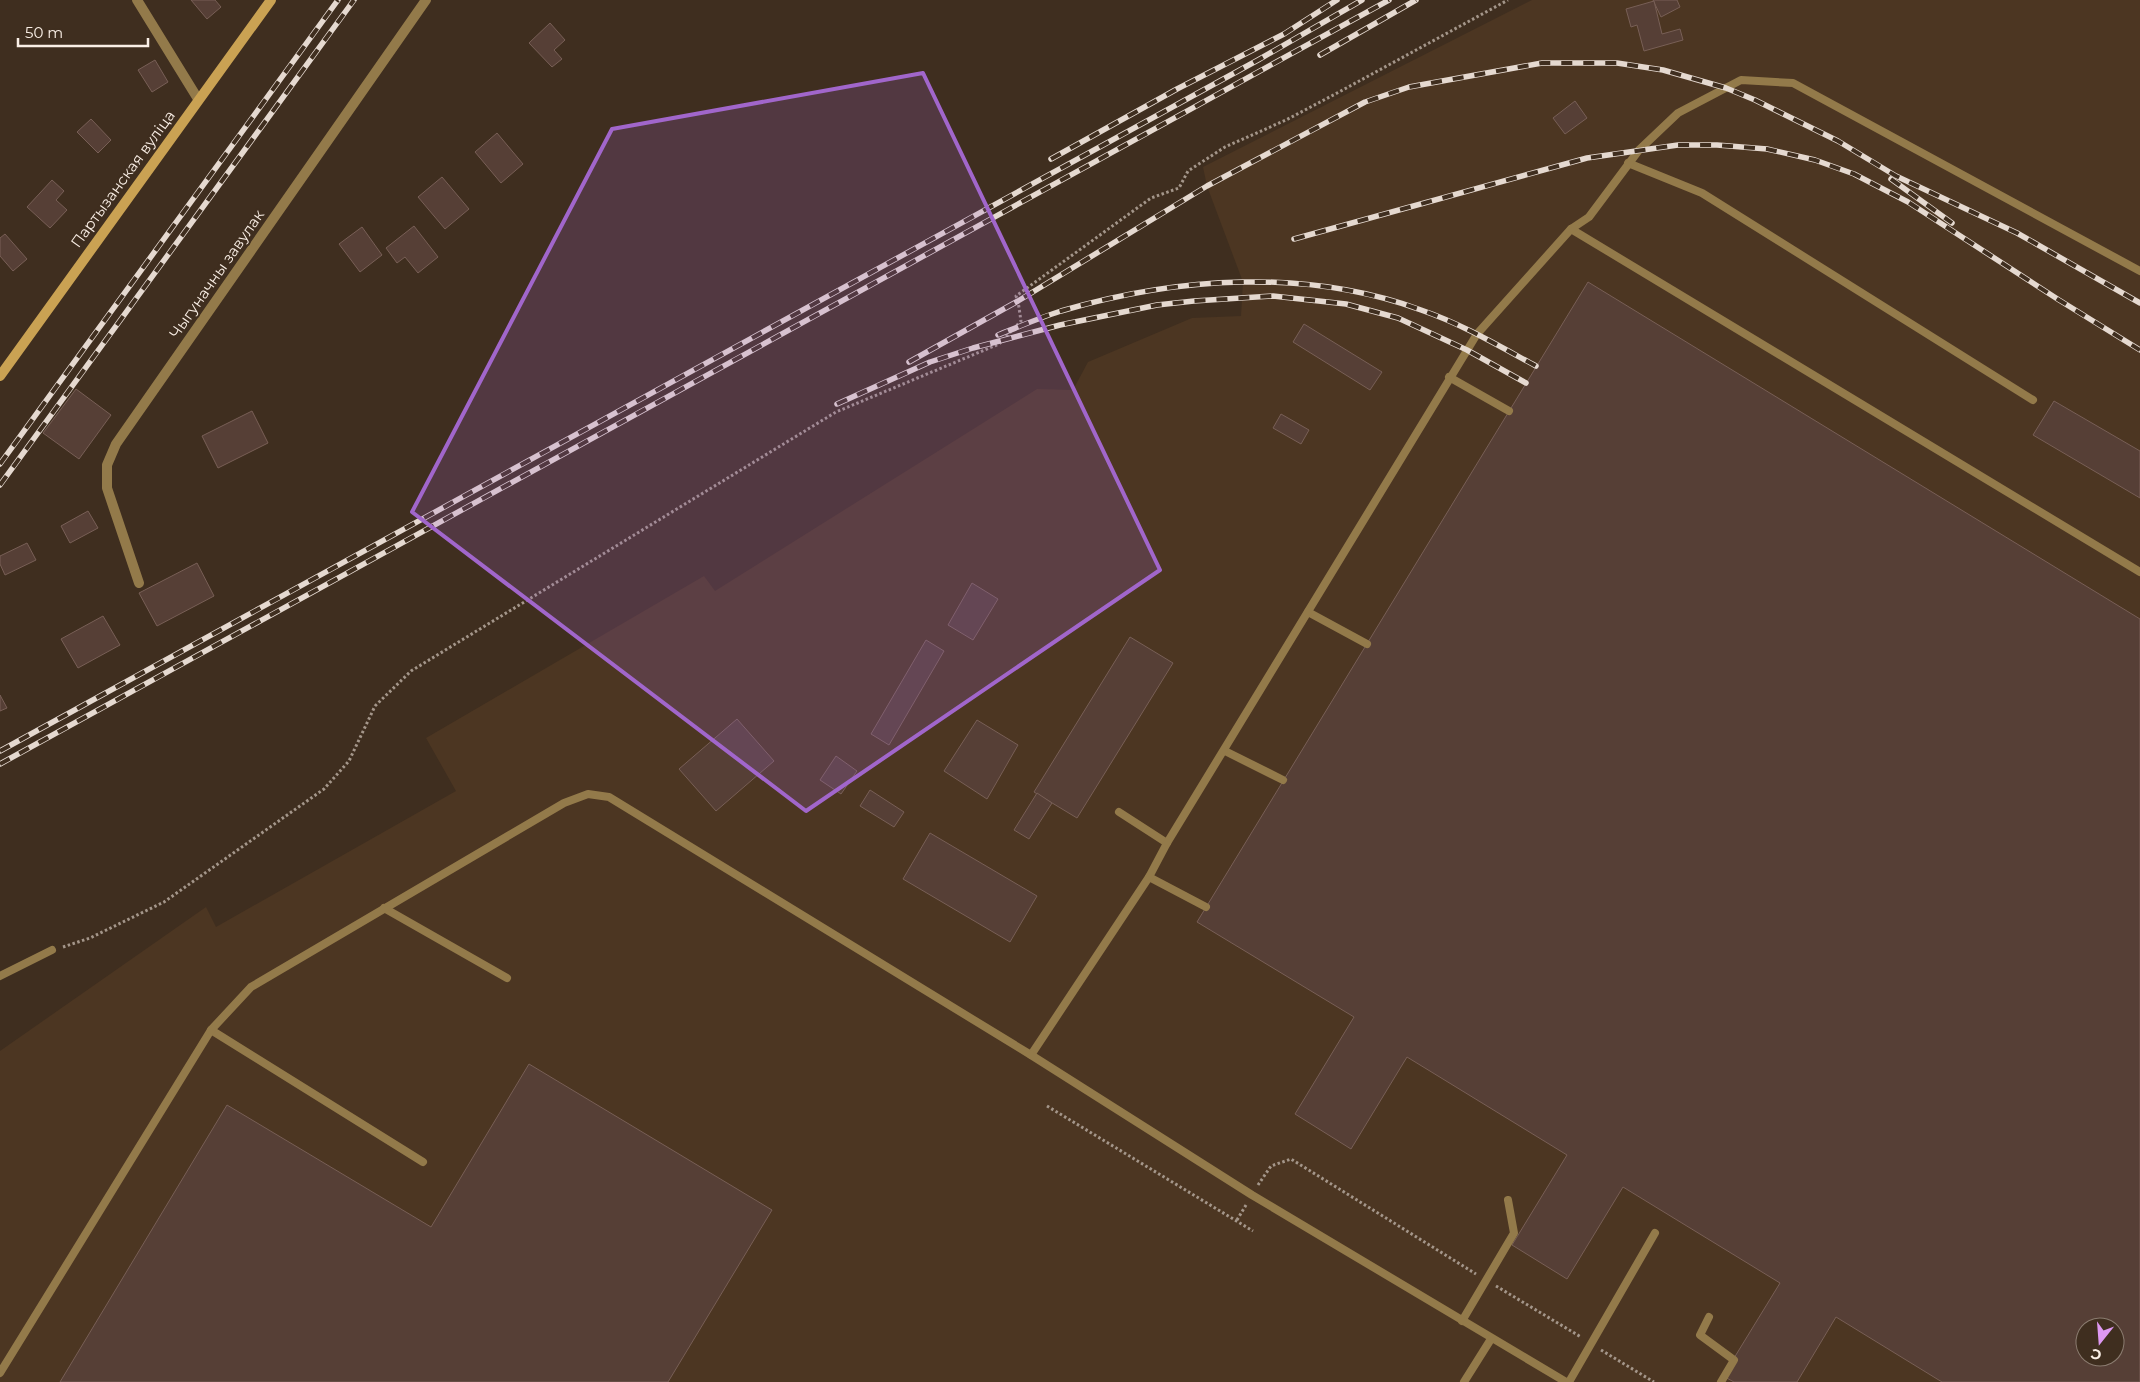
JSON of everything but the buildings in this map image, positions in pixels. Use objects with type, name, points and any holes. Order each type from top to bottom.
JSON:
[{"type":"street","points":[[137,0],[198,100]]},
{"type":"street","name":"Партызанская вуліца","points":[[0,376],[270,0]]},
{"type":"street","name":"Чыгуначны завулак","points":[[139,583],[108,488],[107,465],[116,444],[426,0]]},
{"type":"lane","points":[[1031,1055],[1149,877],[1449,377],[1477,334],[1571,229],[1589,217],[1639,150],[1678,113],[1741,80],[1793,83],[2140,271]]},
{"type":"lane","points":[[1628,163],[1702,193],[2034,400]]},
{"type":"lane","points":[[1571,229],[2140,572]]},
{"type":"lane","points":[[1449,377],[1509,411]]},
{"type":"lane","points":[[1308,612],[1367,644]]},
{"type":"lane","points":[[1225,751],[1283,780]]},
{"type":"lane","points":[[0,1373],[211,1030],[251,987],[564,802],[588,794],[609,797],[1031,1055],[1252,1195],[1491,1339],[1567,1382],[1655,1232]]},
{"type":"lane","points":[[1119,812],[1168,843]]},
{"type":"lane","points":[[1149,877],[1206,907]]},
{"type":"lane","points":[[384,908],[507,978]]},
{"type":"lane","points":[[0,976],[52,950]]},
{"type":"lane","points":[[211,1030],[424,1162]]},
{"type":"lane","points":[[1462,1321],[1514,1233],[1508,1200]]},
{"type":"lane","points":[[1709,1317],[1700,1335],[1734,1360],[1721,1382]]},
{"type":"lane","points":[[1464,1382],[1491,1339]]},
{"type":"path","points":[[52,950],[90,938],[164,902],[324,789],[349,762],[375,706],[411,671],[836,412],[999,344],[1021,322],[1016,296],[1151,198],[1179,188],[1188,171],[1225,147],[1304,111],[1508,0]]},
{"type":"path","points":[[1047,1106],[1253,1231]]},
{"type":"path","points":[[1236,1220],[1271,1166],[1290,1160],[1654,1382]]},
{"type":"highlighted area","points":[[923,73],[1160,570],[806,811],[412,512],[612,129]]},
{"type":"shaded area","points":[[1532,0],[2140,0],[2140,1382],[0,1382],[0,1051],[206,907],[216,927],[456,791],[426,738],[704,576],[715,591],[1037,389],[1073,390],[1088,362],[1192,318],[1241,316],[1243,282],[1207,186],[1203,167]]},
{"type":"railway","points":[[0,464],[338,0]]},
{"type":"railway","points":[[0,485],[354,0]]},
{"type":"railway","points":[[1051,159],[1177,89],[1284,34],[1337,0]]},
{"type":"railway","points":[[0,751],[1258,60],[1362,0]]},
{"type":"railway","points":[[0,764],[1389,0]]},
{"type":"railway","points":[[1320,55],[1416,0]]},
{"type":"railway","points":[[909,362],[1018,301],[1207,186],[1365,102],[1409,87],[1542,63],[1617,63],[1663,70],[1726,88],[1755,100],[1838,141],[1896,176],[2017,233],[2140,303]]},
{"type":"railway","points":[[1294,239],[1587,158],[1678,145],[1717,145],[1767,149],[1815,160],[1854,174],[1908,202],[2140,350]]},
{"type":"railway","points":[[1891,179],[1952,223]]},
{"type":"railway","points":[[998,335],[1061,311],[1105,299],[1196,285],[1241,282],[1287,283],[1333,288],[1377,297],[1421,310],[1466,329],[1536,366]]},
{"type":"railway","points":[[837,404],[930,362],[973,348],[1060,325],[1157,305],[1273,296],[1346,304],[1398,318],[1467,350],[1526,383]]}]
